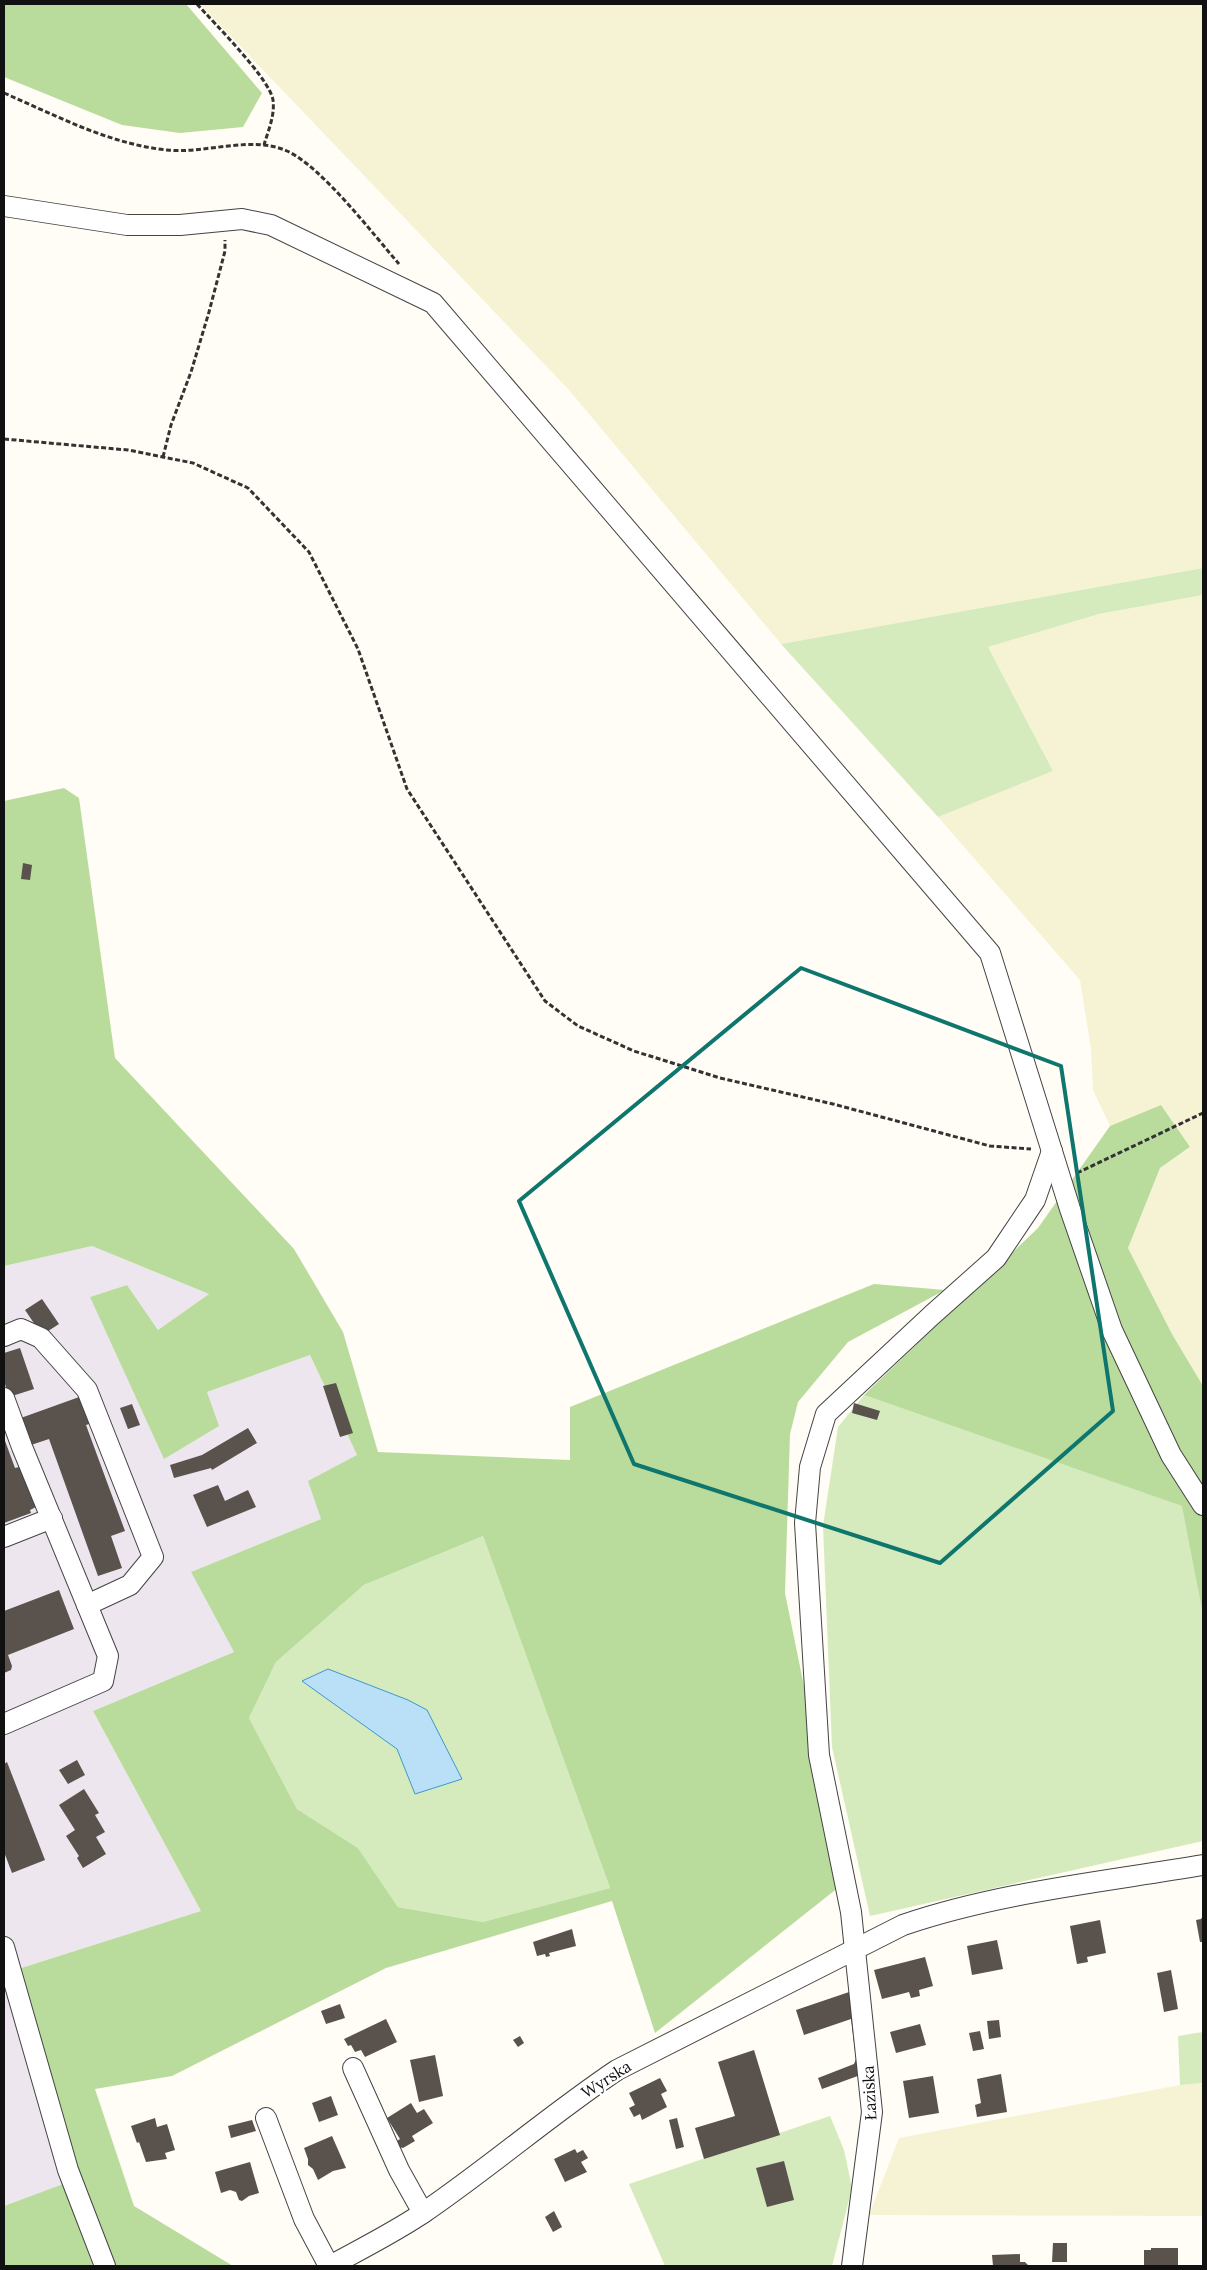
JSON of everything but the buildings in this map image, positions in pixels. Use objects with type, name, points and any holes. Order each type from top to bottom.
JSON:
[{"type":"street","points":[[4,206],[127,225],[180,225],[242,218],[271,225],[433,303],[990,953],[1061,1180],[1112,1330],[1171,1455],[1203,1505]]},
{"type":"street","name":"Łaziska","points":[[852,2266],[872,2112],[851,1912],[819,1755],[805,1523],[810,1467],[826,1414],[996,1258],[1035,1200],[1052,1151]]},
{"type":"street","points":[[4,1336],[21,1329],[41,1338],[87,1390],[153,1557],[130,1585],[87,1605]]},
{"type":"street","points":[[4,1398],[22,1447],[108,1656],[103,1681],[4,1724]]},
{"type":"street","points":[[4,1537],[52,1518]]},
{"type":"street","name":"Wyrska","points":[[329,2266],[394,2232],[424,2213],[582,2094],[617,2070],[903,1925],[945,1911],[989,1901],[1203,1865]]},
{"type":"street","points":[[4,1947],[68,2170],[105,2266]]},
{"type":"street","points":[[353,2068],[399,2170],[424,2213]]},
{"type":"street","points":[[266,2118],[304,2218],[329,2266]]},
{"type":"path","points":[[197,4],[263,80],[273,99],[273,118],[264,145]]},
{"type":"path","points":[[4,93],[114,141],[168,150],[264,145],[288,151],[333,188],[402,267]]},
{"type":"path","points":[[163,457],[170,425],[191,372],[210,312],[225,251],[225,220]]},
{"type":"path","points":[[4,439],[128,450],[193,463],[248,488],[308,552],[358,649],[407,789],[545,1001],[578,1026],[626,1048],[720,1078],[833,1104],[990,1146],[1052,1151]]},
{"type":"path","points":[[1061,1180],[1203,1113]]},
{"type":"highlighted area","points":[[801,968],[1061,1066],[1113,1411],[940,1563],[634,1464],[519,1201]]},
{"type":"shaded area","points":[[200,4],[1203,4],[1203,568],[781,644],[569,390]]},
{"type":"shaded area","points":[[1203,595],[1203,1386],[1172,1334],[1128,1248],[1160,1168],[1190,1148],[1161,1105],[1110,1126],[1093,1090],[1091,1049],[1080,980],[938,817],[1053,771],[988,647],[1099,614]]},
{"type":"shaded area","points":[[92,1246],[209,1294],[158,1330],[127,1285],[91,1297],[207,1392],[310,1355],[357,1455],[321,1519],[191,1572],[234,1652],[93,1711],[201,1911],[18,1969],[63,2184],[4,2206],[4,1266]]},
{"type":"shaded area","points":[[1203,2083],[1203,2216],[869,2215],[899,2138],[1180,2085]]},
{"type":"green space","points":[[4,4],[186,4],[262,93],[243,127],[180,133],[122,125],[4,77]]},
{"type":"green space","points":[[1203,568],[1203,595],[1099,614],[988,647],[1053,771],[938,817],[781,644]]},
{"type":"green space","points":[[64,788],[79,798],[115,1058],[294,1249],[343,1332],[378,1452],[570,1460],[570,1407],[874,1284],[945,1290],[848,1342],[798,1402],[790,1434],[785,1593],[844,1883],[655,2033],[612,1901],[386,1968],[172,2076],[95,2089],[134,2206],[233,2266],[112,2266],[79,2176],[18,1969],[201,1911],[93,1711],[234,1652],[191,1572],[321,1519],[308,1481],[357,1455],[310,1355],[207,1392],[219,1426],[164,1459],[90,1297],[127,1285],[158,1330],[209,1294],[92,1246],[4,1266],[4,801]],"holes":[[[483,1536],[610,1888],[483,1922],[398,1907],[358,1848],[297,1809],[249,1718],[276,1662],[364,1585]]]},
{"type":"green space","points":[[1161,1105],[1190,1147],[1160,1168],[1128,1248],[1172,1334],[1203,1386],[1203,1615],[1182,1506],[864,1395],[1038,1228],[1110,1126]]},
{"type":"green space","points":[[864,1395],[1183,1506],[1203,1615],[1203,1841],[870,1916],[832,1747],[823,1526],[838,1427]]},
{"type":"green space","points":[[483,1536],[610,1888],[483,1922],[398,1907],[358,1848],[297,1809],[249,1718],[276,1662],[364,1585]]},
{"type":"green space","points":[[1203,2032],[1203,2083],[1180,2085],[1178,2036]]},
{"type":"green space","points":[[830,2116],[844,2150],[852,2188],[832,2266],[665,2266],[629,2184]]},
{"type":"green space","points":[[63,2184],[93,2266],[4,2266],[4,2206]]},
{"type":"water","points":[[328,1669],[408,1700],[427,1710],[462,1779],[415,1794],[397,1749],[302,1681]]}]
